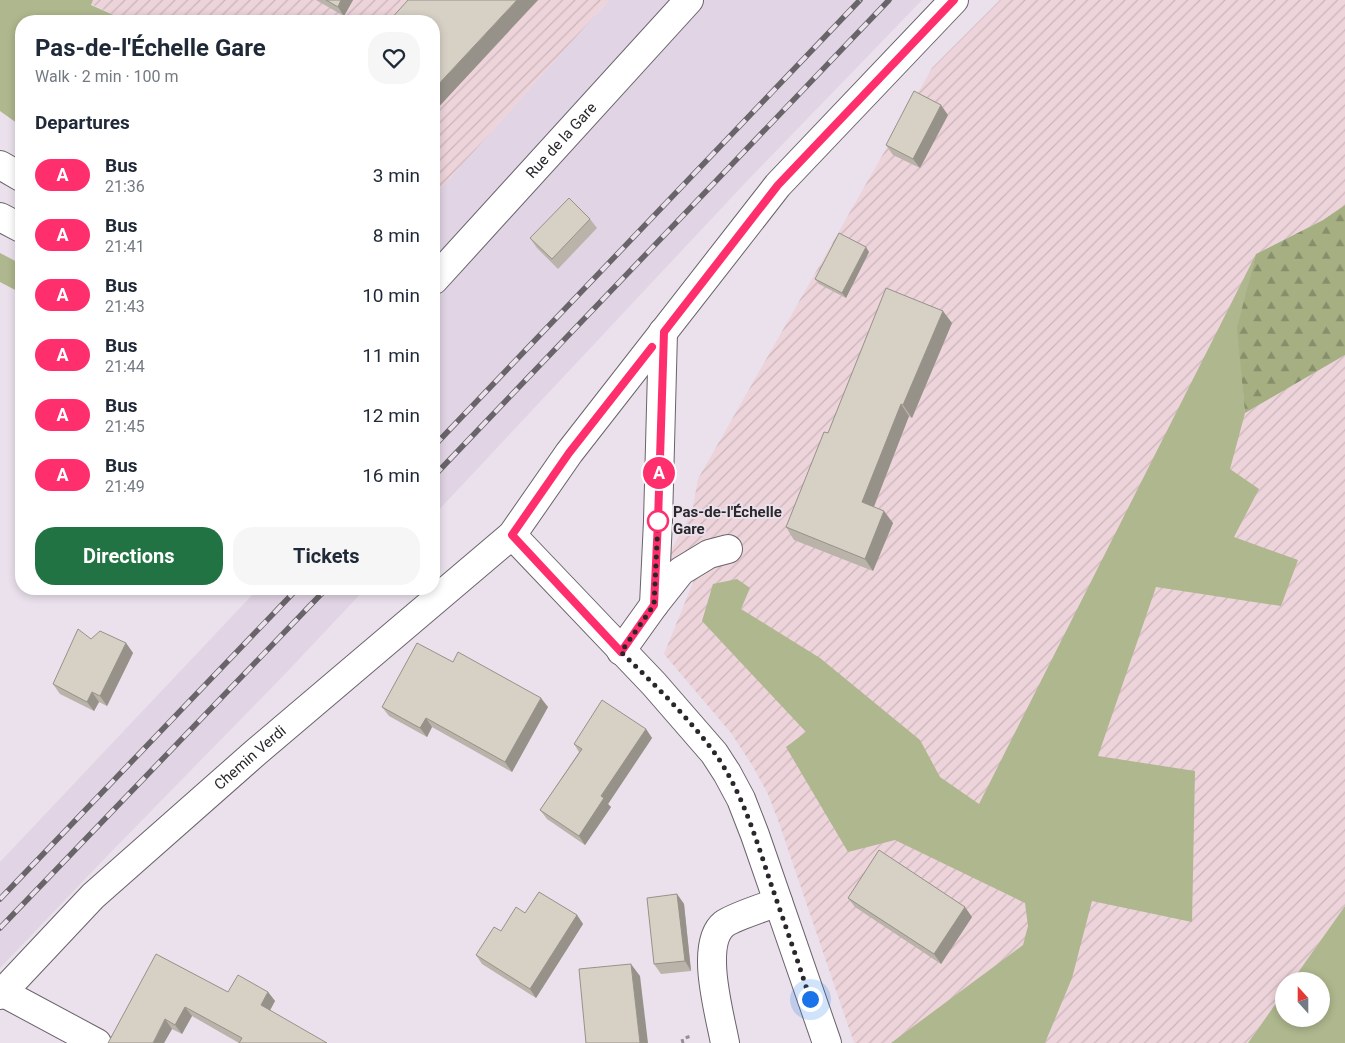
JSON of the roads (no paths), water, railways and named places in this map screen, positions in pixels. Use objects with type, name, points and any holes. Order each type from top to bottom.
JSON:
[{"type":"street","name":"Rue de la Gare","points":[[440,273],[689,0]]},
{"type":"street","name":"Chemin Verdi","points":[[1,994],[93,896],[255,753],[512,535],[569,453],[778,185],[954,0]]},
{"type":"street","points":[[0,165],[15,174]]},
{"type":"street","points":[[0,217],[15,225]]},
{"type":"street","points":[[654,605],[664,332]]},
{"type":"street","points":[[512,535],[692,726],[714,753],[727,773],[741,799],[755,835],[827,1043]]},
{"type":"street","points":[[621,652],[681,571],[709,554],[728,548]]},
{"type":"street","points":[[725,1043],[712,968],[711,954],[714,939],[724,924],[778,902]]},
{"type":"street","points":[[1,994],[97,1043]]},
{"type":"railway","points":[[440,440],[860,0]]},
{"type":"railway","points":[[440,470],[889,0]]},
{"type":"railway","points":[[0,899],[291,595]]},
{"type":"railway","points":[[0,928],[320,595]]},
{"type":"place","name":"Pas-de-l'Échelle Gare","points":[[658,521]]}]
